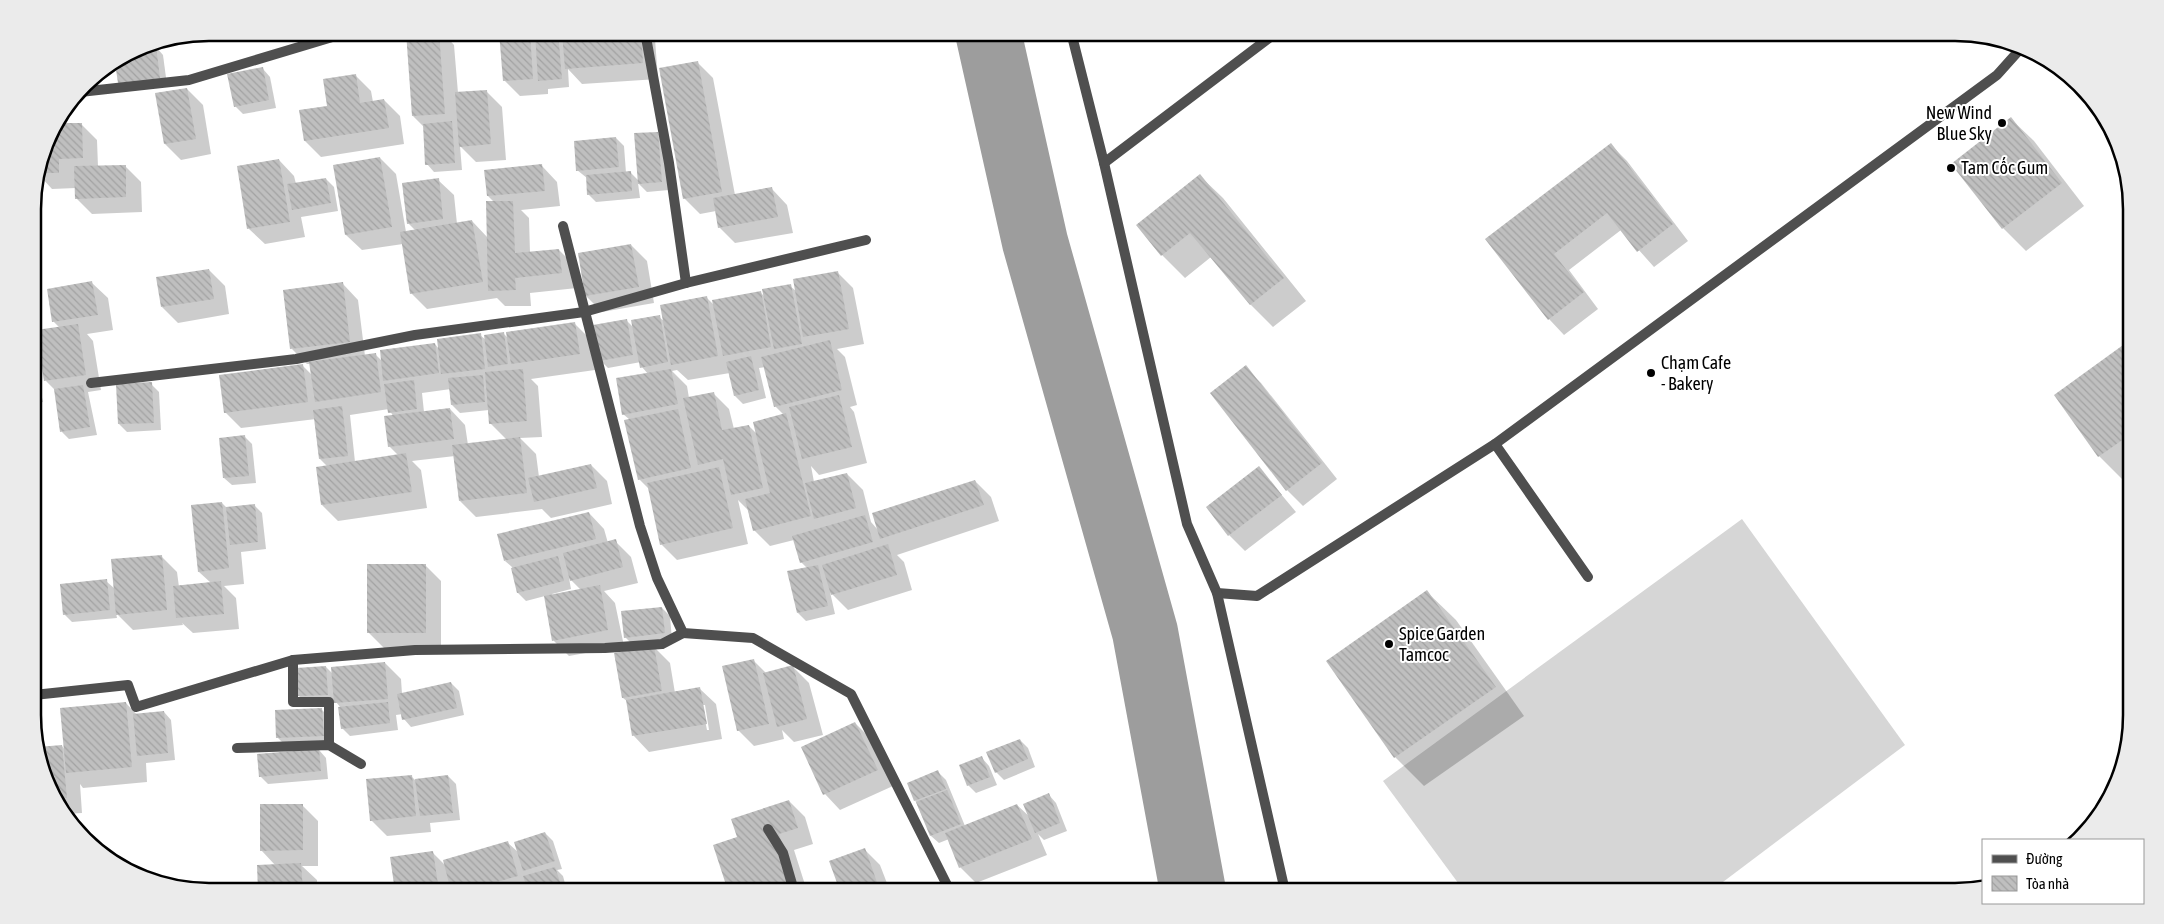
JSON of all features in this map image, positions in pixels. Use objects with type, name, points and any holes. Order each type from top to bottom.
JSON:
[{"type":"street","points":[[1104,163],[1265,41]]},
{"type":"street","points":[[91,91],[189,80],[316,42]]},
{"type":"street","points":[[647,42],[669,162],[686,283]]},
{"type":"street","points":[[1073,42],[1104,163],[1187,524],[1217,593],[1283,882]]},
{"type":"street","points":[[1217,593],[1257,596],[1495,444],[1997,75],[2017,53]]},
{"type":"street","points":[[563,226],[640,526],[657,578],[683,633]]},
{"type":"street","points":[[91,383],[296,359],[414,335],[584,312],[686,283],[866,240]]},
{"type":"street","points":[[1495,444],[1588,577]]},
{"type":"street","points":[[41,694],[128,685],[136,707],[293,660],[415,650],[605,648],[662,644],[683,633],[752,638],[852,694],[946,883]]},
{"type":"street","points":[[293,660],[293,702],[329,702],[329,745]]},
{"type":"street","points":[[237,748],[329,745],[361,764]]},
{"type":"street","points":[[768,829],[783,853],[792,883]]},
{"type":"shaded area","points":[[1742,519],[1905,745],[1723,882],[1458,882],[1383,781]]},
{"type":"building","points":[[407,42],[440,42],[445,114],[412,116]]},
{"type":"building","points":[[500,42],[531,42],[533,79],[503,81]]},
{"type":"building","points":[[536,42],[559,42],[562,79],[538,81]]},
{"type":"building","points":[[563,42],[642,42],[643,63],[565,69]]},
{"type":"building","points":[[157,50],[160,78],[118,83],[116,70],[145,54]]},
{"type":"building","points":[[698,61],[722,192],[683,199],[659,68]]},
{"type":"building","points":[[263,67],[269,100],[234,107],[227,74]]},
{"type":"building","points":[[356,74],[360,103],[384,99],[389,128],[304,141],[299,110],[327,106],[323,79]]},
{"type":"building","points":[[187,88],[196,139],[164,144],[155,93]]},
{"type":"building","points":[[487,90],[491,144],[459,147],[455,92]]},
{"type":"building","points":[[2011,117],[2062,183],[2002,229],[1951,164]]},
{"type":"building","points":[[452,121],[455,163],[425,165],[423,124]]},
{"type":"building","points":[[65,123],[82,123],[83,158],[59,159],[59,173],[46,173],[54,145]]},
{"type":"building","points":[[658,132],[662,182],[638,184],[634,133]]},
{"type":"building","points":[[616,137],[619,167],[576,171],[574,141]]},
{"type":"building","points":[[1611,143],[1673,224],[1637,252],[1607,213],[1554,254],[1584,292],[1548,320],[1485,239]]},
{"type":"building","points":[[380,157],[392,227],[345,235],[333,165]]},
{"type":"building","points":[[279,159],[290,222],[247,229],[237,166]]},
{"type":"building","points":[[542,164],[545,191],[487,196],[484,170]]},
{"type":"building","points":[[126,165],[126,197],[75,199],[74,166]]},
{"type":"building","points":[[631,171],[632,191],[587,195],[586,175]]},
{"type":"building","points":[[1200,174],[1284,278],[1250,305],[1190,233],[1161,256],[1136,225]]},
{"type":"building","points":[[326,178],[331,203],[292,210],[287,184]]},
{"type":"building","points":[[439,178],[443,219],[407,224],[402,183]]},
{"type":"building","points":[[772,187],[778,217],[718,228],[713,198]]},
{"type":"building","points":[[486,201],[513,201],[515,253],[559,249],[562,273],[515,278],[516,290],[488,291]]},
{"type":"building","points":[[472,220],[483,282],[410,294],[400,232]]},
{"type":"building","points":[[631,244],[639,287],[585,296],[578,253]]},
{"type":"building","points":[[209,269],[214,299],[161,307],[156,277]]},
{"type":"building","points":[[838,271],[849,329],[803,337],[793,279]]},
{"type":"building","points":[[92,281],[98,315],[52,322],[47,289]]},
{"type":"building","points":[[343,282],[350,342],[290,349],[283,290]]},
{"type":"building","points":[[791,284],[802,344],[774,349],[762,289]]},
{"type":"building","points":[[761,291],[771,347],[723,356],[712,300]]},
{"type":"building","points":[[707,296],[718,356],[671,365],[660,305]]},
{"type":"building","points":[[660,315],[668,362],[640,368],[631,320]]},
{"type":"building","points":[[627,319],[633,355],[599,361],[593,325]]},
{"type":"building","points":[[575,322],[580,354],[511,364],[506,332]]},
{"type":"building","points":[[78,324],[86,375],[44,381],[42,366],[42,329]]},
{"type":"building","points":[[504,332],[508,364],[488,367],[484,335]]},
{"type":"building","points":[[481,333],[485,369],[441,374],[437,339]]},
{"type":"building","points":[[830,340],[842,390],[774,407],[761,357]]},
{"type":"building","points":[[435,343],[439,373],[383,381],[380,350]]},
{"type":"building","points":[[2123,345],[2123,440],[2098,457],[2054,395]]},
{"type":"building","points":[[376,353],[381,392],[315,402],[309,362]]},
{"type":"building","points":[[751,356],[759,390],[734,396],[726,362]]},
{"type":"building","points":[[303,364],[308,402],[224,413],[219,375]]},
{"type":"building","points":[[1246,365],[1322,463],[1286,491],[1210,393]]},
{"type":"building","points":[[523,369],[527,421],[489,424],[485,372]]},
{"type":"building","points":[[671,369],[678,404],[622,415],[616,378]]},
{"type":"building","points":[[483,375],[485,402],[451,405],[448,378]]},
{"type":"building","points":[[414,380],[417,409],[388,413],[384,384]]},
{"type":"building","points":[[152,382],[154,423],[118,424],[116,384]]},
{"type":"building","points":[[83,385],[90,427],[60,432],[54,389]]},
{"type":"building","points":[[714,392],[722,430],[749,425],[763,488],[731,495],[723,459],[698,465],[683,398]]},
{"type":"building","points":[[839,395],[852,447],[802,459],[789,407]]},
{"type":"building","points":[[342,406],[348,456],[319,459],[313,410]]},
{"type":"building","points":[[450,408],[454,439],[388,447],[384,416]]},
{"type":"building","points":[[678,409],[691,468],[638,480],[624,420]]},
{"type":"building","points":[[786,413],[811,516],[753,531],[745,499],[770,493],[753,422]]},
{"type":"building","points":[[245,435],[249,476],[223,478],[219,438]]},
{"type":"building","points":[[520,437],[527,493],[459,501],[452,445]]},
{"type":"building","points":[[406,453],[412,492],[321,505],[316,467]]},
{"type":"building","points":[[591,464],[597,488],[534,502],[528,478]]},
{"type":"building","points":[[1259,466],[1282,495],[1228,536],[1206,507]]},
{"type":"building","points":[[719,467],[733,528],[660,545],[647,483]]},
{"type":"building","points":[[847,473],[856,508],[814,519],[805,483]]},
{"type":"building","points":[[975,480],[984,505],[880,539],[872,513]]},
{"type":"building","points":[[222,502],[229,568],[198,572],[191,505]]},
{"type":"building","points":[[255,504],[258,542],[230,545],[226,507]]},
{"type":"building","points":[[589,512],[596,539],[504,561],[497,534]]},
{"type":"building","points":[[865,515],[873,542],[800,563],[792,536]]},
{"type":"building","points":[[616,539],[623,567],[570,581],[563,553]]},
{"type":"building","points":[[888,544],[897,575],[831,595],[822,565]]},
{"type":"building","points":[[162,555],[167,610],[116,615],[111,559]]},
{"type":"building","points":[[558,556],[564,581],[517,593],[511,568]]},
{"type":"building","points":[[367,564],[426,564],[426,633],[367,633]]},
{"type":"building","points":[[818,565],[828,606],[797,613],[787,571]]},
{"type":"building","points":[[107,579],[110,610],[63,615],[60,584]]},
{"type":"building","points":[[221,581],[224,614],[176,618],[173,586]]},
{"type":"building","points":[[600,585],[608,630],[552,641],[544,596]]},
{"type":"building","points":[[1427,590],[1496,687],[1394,758],[1326,661]]},
{"type":"building","points":[[662,607],[665,633],[624,638],[621,611]]},
{"type":"building","points":[[654,646],[662,691],[622,698],[614,653]]},
{"type":"building","points":[[754,659],[769,724],[737,731],[722,666]]},
{"type":"building","points":[[385,662],[388,699],[334,703],[331,667]]},
{"type":"building","points":[[793,665],[807,719],[777,727],[763,673]]},
{"type":"building","points":[[326,666],[328,695],[298,696],[296,668]]},
{"type":"building","points":[[451,682],[457,708],[402,720],[397,694]]},
{"type":"building","points":[[700,687],[707,724],[632,736],[626,700]]},
{"type":"building","points":[[126,702],[132,767],[66,773],[60,708]]},
{"type":"building","points":[[388,702],[390,723],[341,729],[338,707]]},
{"type":"building","points":[[322,708],[324,736],[276,738],[275,710]]},
{"type":"building","points":[[164,711],[168,753],[137,756],[133,714]]},
{"type":"building","points":[[855,722],[878,770],[823,795],[801,747]]},
{"type":"building","points":[[1020,739],[1028,759],[995,773],[986,752]]},
{"type":"building","points":[[62,745],[67,798],[64,798],[54,779],[45,746]]},
{"type":"building","points":[[319,749],[321,771],[259,777],[257,754]]},
{"type":"building","points":[[982,756],[990,777],[967,786],[959,765]]},
{"type":"building","points":[[938,770],[946,789],[914,801],[907,783]]},
{"type":"building","points":[[412,775],[416,816],[370,821],[366,779]]},
{"type":"building","points":[[448,775],[453,813],[420,816],[415,779]]},
{"type":"building","points":[[947,790],[961,824],[930,836],[916,802]]},
{"type":"building","points":[[1049,793],[1060,823],[1035,833],[1023,804]]},
{"type":"building","points":[[789,800],[798,828],[779,834],[794,883],[725,883],[713,845],[737,837],[731,819]]},
{"type":"building","points":[[260,804],[303,804],[303,850],[260,851]]},
{"type":"building","points":[[1017,804],[1032,839],[959,868],[945,833]]},
{"type":"building","points":[[545,832],[555,861],[523,871],[514,842]]},
{"type":"building","points":[[508,841],[518,876],[494,883],[449,883],[443,860]]},
{"type":"building","points":[[865,848],[877,883],[837,883],[829,861]]},
{"type":"building","points":[[433,851],[438,883],[394,883],[390,857]]},
{"type":"building","points":[[301,863],[302,883],[258,883],[257,865]]},
{"type":"building","points":[[555,867],[560,883],[525,883],[523,876]]},
{"type":"waterway","points":[[990,42],[1035,242],[1145,632],[1191,882]]},
{"type":"place","name":"New Wind Blue Sky","points":[[2002,123]]},
{"type":"place","name":"Tam Cốc Gum","points":[[1951,168]]},
{"type":"place","name":"Chạm Cafe - Bakery","points":[[1651,373]]},
{"type":"place","name":"Spice Garden Tamcoc","points":[[1389,644]]}]
